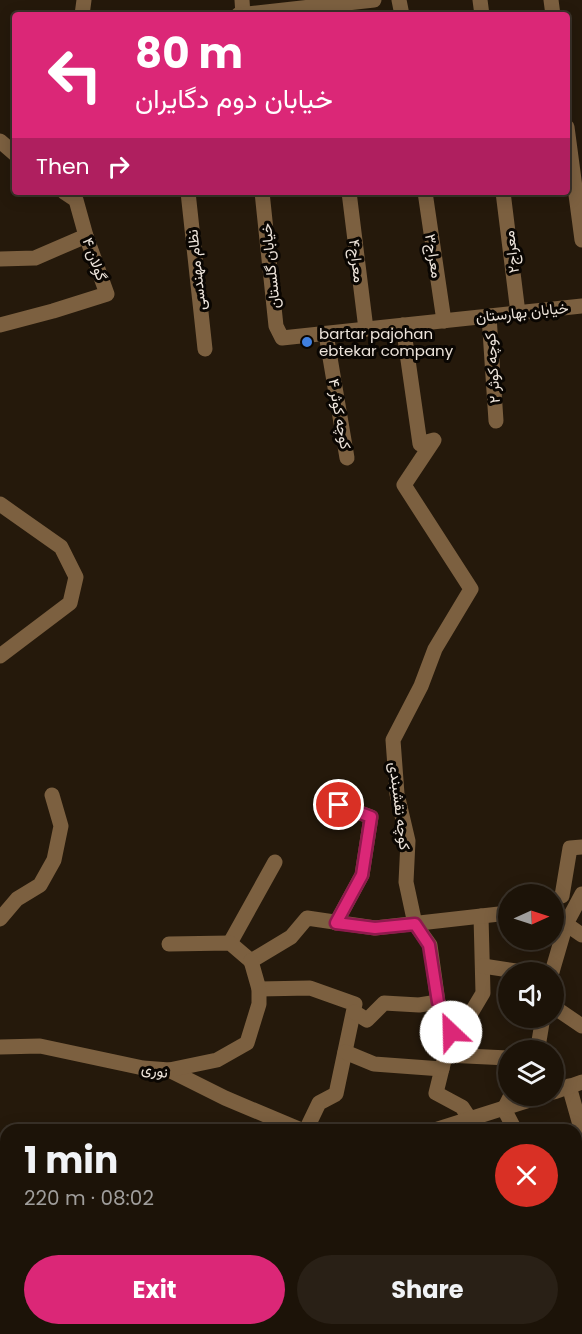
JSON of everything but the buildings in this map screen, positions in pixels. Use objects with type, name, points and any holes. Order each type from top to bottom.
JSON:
[{"type":"street","points":[[274,12],[374,0]]},
{"type":"street","points":[[572,130],[582,240]]},
{"type":"street","points":[[0,141],[12,151]]},
{"type":"street","name":"گولان ۴","points":[[0,325],[107,294],[76,200],[68,195]]},
{"type":"street","name":"نظام مهندسی","points":[[188,195],[204,349]]},
{"type":"street","name":"خیابان گلستان","points":[[262,195],[276,326],[282,338]]},
{"type":"street","name":"معراج۴","points":[[349,195],[366,329]]},
{"type":"street","name":"معراج۳","points":[[424,195],[444,321]]},
{"type":"street","name":"معراج۲","points":[[503,195],[518,313]]},
{"type":"street","points":[[0,260],[35,258],[86,236]]},
{"type":"street","name":"خیابان بهارستان","points":[[282,338],[582,306]]},
{"type":"street","name":"کوچه کوثر ۲","points":[[489,316],[496,421]]},
{"type":"street","name":"کوچه نقشبندی","points":[[403,325],[420,444],[434,440],[404,485],[471,589],[435,649],[421,686],[393,740],[397,794],[408,840],[406,882],[415,924],[429,945],[438,1002],[451,1032],[436,1093],[462,1107],[470,1119]]},
{"type":"street","name":"کوچه کوثر ۴","points":[[326,334],[347,458]]},
{"type":"street","points":[[0,504],[61,547],[76,578],[70,603],[0,656]]},
{"type":"street","points":[[0,919],[17,899],[40,885],[54,860],[60,826],[52,795]]},
{"type":"street","points":[[323,799],[371,817],[362,875],[336,923]]},
{"type":"street","points":[[561,884],[570,848],[582,847]]},
{"type":"street","points":[[230,943],[275,862]]},
{"type":"street","points":[[564,896],[582,894]]},
{"type":"street","points":[[564,916],[582,894]]},
{"type":"street","points":[[251,962],[291,937],[307,918],[375,928],[498,914]]},
{"type":"street","points":[[444,1062],[483,993],[481,916]]},
{"type":"street","points":[[564,924],[582,935]]},
{"type":"street","points":[[169,944],[230,943],[251,962],[259,989],[259,1004],[247,1043],[217,1060],[169,1070]]},
{"type":"street","points":[[483,966],[498,968]]},
{"type":"street","points":[[259,989],[310,988],[355,1008],[367,1020],[384,1003],[419,1005],[438,1002]]},
{"type":"street","points":[[309,1124],[319,1103],[336,1094],[355,1008]]},
{"type":"street","points":[[564,1014],[582,1026]]},
{"type":"street","name":"نوری","points":[[0,1047],[40,1046],[143,1068],[169,1070],[225,1098],[287,1124]]},
{"type":"street","points":[[345,1052],[374,1064],[498,1059]]},
{"type":"street","points":[[576,1084],[581,1124]]},
{"type":"street","points":[[454,1124],[498,1106]]},
{"type":"street","points":[[508,1106],[513,1124]]},
{"type":"place","name":"bartar pajohan ebtekar company","points":[[307,342]]},
{"type":"route","points":[[339,805],[371,817],[362,875],[336,923],[375,928],[415,924],[429,945],[438,1002],[451,1032]]}]
